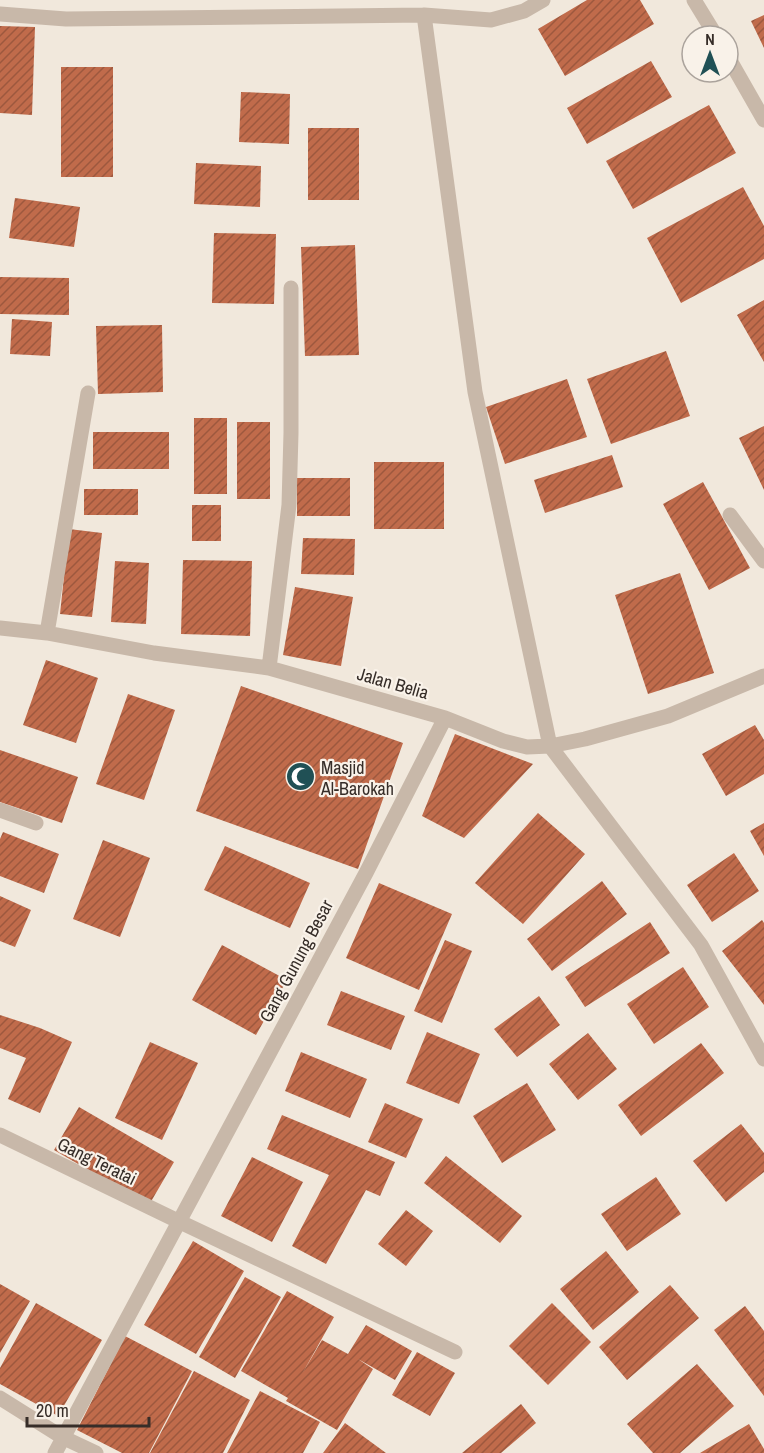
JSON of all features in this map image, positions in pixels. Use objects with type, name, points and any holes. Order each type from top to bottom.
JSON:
[{"type":"street","points":[[0,14],[66,19],[424,15],[491,20],[524,11],[543,0]]},
{"type":"street","points":[[694,0],[709,24]]},
{"type":"street","points":[[424,15],[475,392],[550,746],[701,945],[764,1059]]},
{"type":"street","points":[[740,78],[764,120]]},
{"type":"street","points":[[269,668],[289,505],[291,288]]},
{"type":"street","points":[[47,633],[88,393]]},
{"type":"street","points":[[730,515],[764,561]]},
{"type":"street","name":"Jalan Belia","points":[[0,628],[47,633],[154,653],[269,668],[445,718],[517,745],[550,746],[585,739],[668,716],[764,676]]},
{"type":"street","name":"Gang Gunung Besar","points":[[55,1453],[366,873],[445,718]]},
{"type":"street","points":[[0,810],[36,823]]},
{"type":"street","name":"Gang Teratai","points":[[0,1135],[455,1352]]},
{"type":"street","points":[[0,1398],[62,1437],[96,1453]]},
{"type":"building","points":[[587,0],[640,0],[654,24],[565,76],[538,29]]},
{"type":"building","points":[[764,15],[764,48],[751,21]]},
{"type":"building","points":[[0,26],[35,27],[32,115],[0,113]]},
{"type":"building","points":[[651,61],[672,97],[587,144],[567,108]]},
{"type":"building","points":[[61,67],[113,67],[113,177],[61,177]]},
{"type":"building","points":[[241,92],[290,94],[289,144],[239,142]]},
{"type":"building","points":[[709,105],[736,153],[633,209],[606,161]]},
{"type":"building","points":[[308,128],[359,128],[359,200],[308,200]]},
{"type":"building","points":[[196,163],[261,166],[260,207],[194,204]]},
{"type":"building","points":[[743,187],[764,226],[764,259],[681,303],[647,238]]},
{"type":"building","points":[[15,198],[80,207],[74,247],[9,238]]},
{"type":"building","points":[[214,233],[276,234],[274,304],[212,303]]},
{"type":"building","points":[[355,245],[359,355],[305,356],[301,247]]},
{"type":"building","points":[[0,277],[69,278],[69,315],[0,314]]},
{"type":"building","points":[[764,300],[764,362],[737,315]]},
{"type":"building","points":[[12,319],[52,322],[50,356],[10,354]]},
{"type":"building","points":[[162,325],[163,392],[98,394],[96,326]]},
{"type":"building","points":[[666,351],[690,416],[611,444],[587,379]]},
{"type":"building","points":[[567,379],[587,437],[505,464],[486,407]]},
{"type":"building","points":[[194,418],[227,418],[227,494],[194,494]]},
{"type":"building","points":[[237,422],[270,422],[270,499],[237,499]]},
{"type":"building","points":[[764,426],[764,490],[739,438]]},
{"type":"building","points":[[93,432],[169,432],[169,469],[93,469]]},
{"type":"building","points":[[612,455],[623,487],[545,513],[534,480]]},
{"type":"building","points":[[374,462],[444,462],[444,529],[374,529]]},
{"type":"building","points":[[297,478],[350,478],[350,516],[297,516]]},
{"type":"building","points":[[703,482],[750,568],[709,590],[663,504]]},
{"type":"building","points":[[84,489],[138,489],[138,515],[84,515]]},
{"type":"building","points":[[192,505],[221,505],[221,541],[192,541]]},
{"type":"building","points":[[69,529],[102,533],[92,617],[60,614]]},
{"type":"building","points":[[303,538],[355,539],[354,575],[301,574]]},
{"type":"building","points":[[183,560],[252,561],[250,636],[181,634]]},
{"type":"building","points":[[115,561],[149,563],[146,624],[111,622]]},
{"type":"building","points":[[680,573],[714,673],[648,694],[615,595]]},
{"type":"building","points":[[295,587],[353,597],[341,666],[283,655]]},
{"type":"building","points":[[46,660],[98,678],[76,743],[23,725]]},
{"type":"building","name":"Masjid Al-Barokah","points":[[241,686],[403,743],[358,869],[196,811]]},
{"type":"building","points":[[128,694],[175,710],[144,800],[96,784]]},
{"type":"building","points":[[755,725],[764,740],[764,774],[726,796],[702,754]]},
{"type":"building","points":[[455,734],[533,764],[464,838],[422,816]]},
{"type":"building","points":[[0,750],[78,777],[62,823],[0,802]]},
{"type":"building","points":[[538,813],[585,854],[523,924],[475,883]]},
{"type":"building","points":[[764,823],[764,856],[750,831]]},
{"type":"building","points":[[3,832],[59,854],[44,893],[0,876],[0,839]]},
{"type":"building","points":[[103,840],[150,858],[120,937],[73,919]]},
{"type":"building","points":[[225,846],[310,883],[290,928],[204,890]]},
{"type":"building","points":[[734,853],[759,891],[712,922],[687,885]]},
{"type":"building","points":[[602,881],[627,914],[552,971],[527,939]]},
{"type":"building","points":[[379,883],[452,914],[419,990],[346,958]]},
{"type":"building","points":[[0,896],[31,910],[15,947],[0,941]]},
{"type":"building","points":[[762,920],[764,923],[764,1005],[722,951]]},
{"type":"building","points":[[650,922],[670,953],[585,1007],[565,977]]},
{"type":"building","points":[[445,940],[472,951],[442,1023],[414,1011]]},
{"type":"building","points":[[222,945],[287,980],[256,1035],[192,1000]]},
{"type":"building","points":[[683,967],[709,1007],[654,1044],[627,1004]]},
{"type":"building","points":[[341,991],[405,1016],[391,1050],[327,1025]]},
{"type":"building","points":[[539,996],[560,1025],[517,1057],[494,1029]]},
{"type":"building","points":[[0,1015],[40,1028],[72,1042],[40,1113],[8,1099],[26,1058],[0,1048]]},
{"type":"building","points":[[427,1032],[480,1054],[459,1104],[406,1083]]},
{"type":"building","points":[[588,1033],[617,1069],[578,1100],[549,1064]]},
{"type":"building","points":[[150,1042],[198,1063],[162,1140],[115,1118]]},
{"type":"building","points":[[701,1043],[724,1073],[641,1136],[618,1105]]},
{"type":"building","points":[[301,1052],[367,1079],[350,1118],[285,1091]]},
{"type":"building","points":[[527,1083],[556,1130],[502,1163],[473,1116]]},
{"type":"building","points":[[385,1103],[423,1119],[406,1158],[368,1142]]},
{"type":"building","points":[[79,1107],[174,1162],[149,1205],[54,1150]]},
{"type":"building","points":[[282,1115],[395,1162],[380,1196],[366,1190],[326,1264],[292,1246],[329,1175],[267,1149]]},
{"type":"building","points":[[741,1124],[764,1153],[764,1172],[726,1202],[693,1161]]},
{"type":"building","points":[[446,1156],[522,1216],[500,1243],[424,1183]]},
{"type":"building","points":[[252,1157],[303,1182],[272,1242],[221,1216]]},
{"type":"building","points":[[656,1177],[681,1214],[627,1251],[601,1214]]},
{"type":"building","points":[[406,1210],[433,1231],[406,1266],[378,1244]]},
{"type":"building","points":[[193,1241],[244,1271],[196,1354],[144,1325]]},
{"type":"building","points":[[606,1251],[639,1292],[593,1330],[560,1289]]},
{"type":"building","points":[[245,1277],[281,1297],[235,1378],[199,1357]]},
{"type":"building","points":[[0,1284],[30,1301],[0,1353]]},
{"type":"building","points":[[670,1285],[699,1318],[627,1380],[599,1347]]},
{"type":"building","points":[[287,1291],[334,1317],[302,1374],[322,1340],[348,1354],[366,1325],[412,1351],[395,1380],[358,1359],[373,1369],[337,1430],[286,1401],[288,1398],[241,1371]]},
{"type":"building","points":[[36,1303],[102,1340],[58,1416],[0,1384],[0,1368]]},
{"type":"building","points":[[552,1303],[591,1342],[548,1385],[509,1346]]},
{"type":"building","points":[[745,1306],[764,1331],[764,1396],[714,1330]]},
{"type":"building","points":[[125,1336],[192,1371],[149,1453],[122,1453],[77,1430]]},
{"type":"building","points":[[417,1352],[455,1373],[430,1416],[392,1395]]},
{"type":"building","points":[[697,1364],[734,1406],[680,1453],[653,1453],[627,1424]]},
{"type":"building","points":[[194,1371],[250,1400],[223,1453],[150,1453]]},
{"type":"building","points":[[260,1391],[320,1422],[303,1453],[227,1453]]},
{"type":"building","points":[[521,1404],[536,1423],[501,1453],[462,1453]]},
{"type":"building","points":[[345,1423],[386,1453],[323,1453]]},
{"type":"building","points":[[749,1424],[764,1449],[764,1453],[700,1453]]},
{"type":"place","name":"Masjid Al-Barokah","points":[[300,777]]}]
